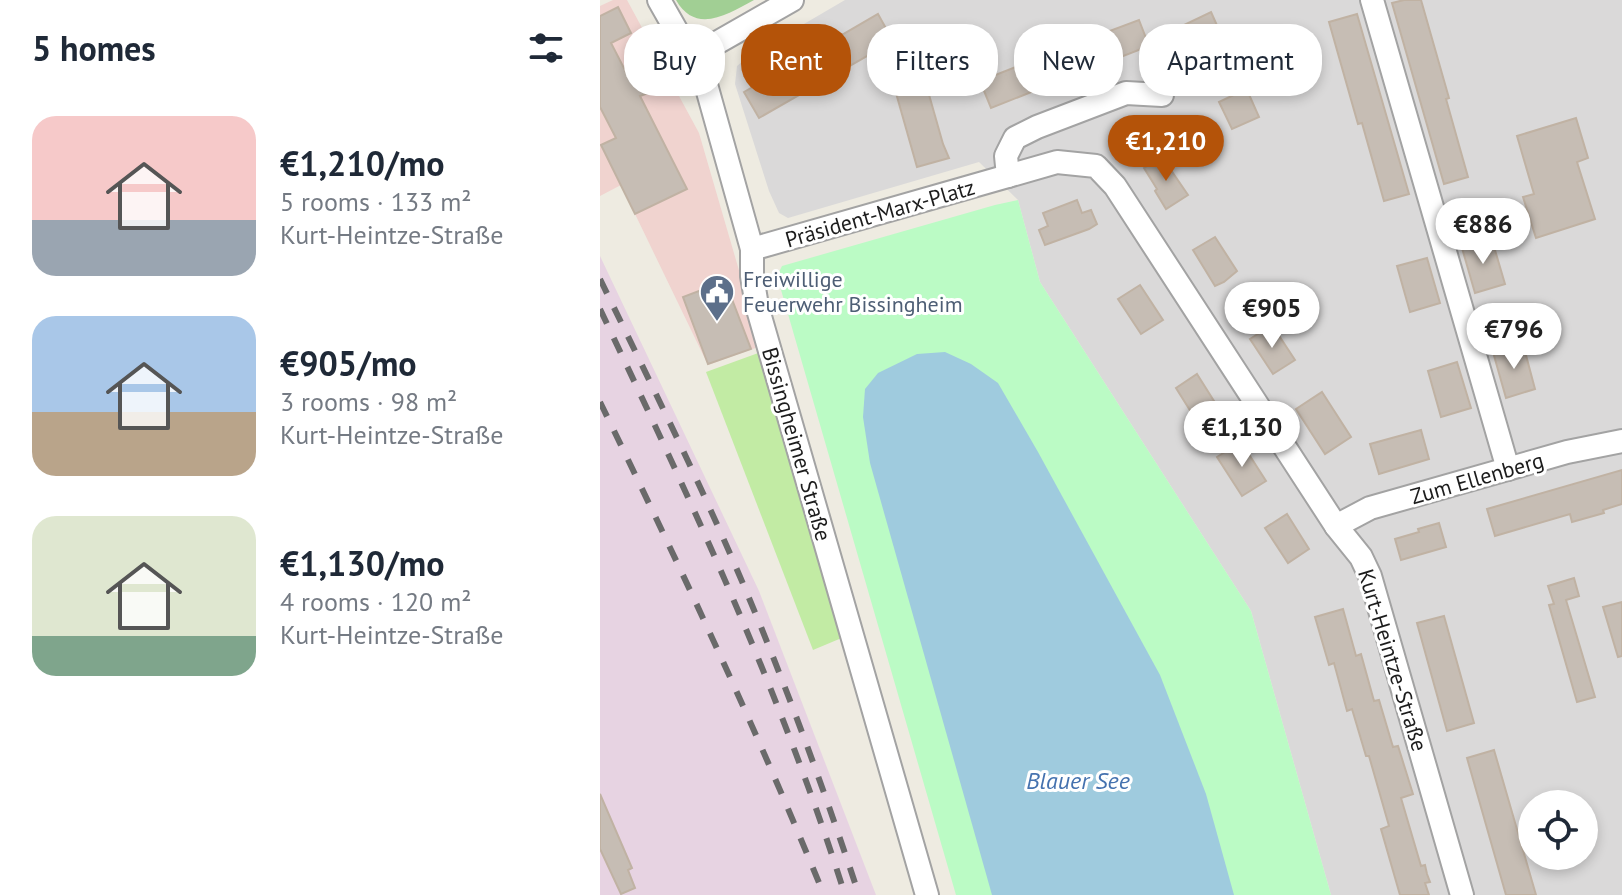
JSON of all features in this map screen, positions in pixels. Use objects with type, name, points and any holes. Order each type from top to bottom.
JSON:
[{"type":"street","name":"Bissingheimer Straße","points":[[659,0],[673,24]]},
{"type":"street","points":[[725,38],[792,0]]},
{"type":"street","points":[[1372,0],[1508,469]]},
{"type":"street","points":[[1008,176],[1006,156],[1015,138],[1126,93],[1139,94]]},
{"type":"street","name":"Bissingheimer Straße","points":[[709,96],[752,249],[757,306],[927,895]]},
{"type":"street","name":"Präsident-Marx-Platz","points":[[752,249],[1057,162],[1096,166]]},
{"type":"street","name":"Kurt-Heintze-Straße","points":[[1096,166],[1115,186],[1336,526],[1361,557],[1370,576],[1462,895]]},
{"type":"street","name":"Zum Ellenberg","points":[[1336,526],[1370,508],[1567,452],[1622,441]]},
{"type":"shaded area","points":[[613,0],[627,0],[640,24],[624,24],[624,96],[679,96],[699,133],[761,346],[708,365],[621,185],[600,196],[600,6]]},
{"type":"shaded area","points":[[845,0],[1622,0],[1622,895],[1331,895],[1251,611],[1040,282],[1018,200],[979,162],[788,218],[779,213],[769,191],[735,84],[737,66],[741,63],[741,96],[851,96],[851,24],[804,24]]},
{"type":"shaded area","points":[[600,256],[759,591],[876,895],[600,895]]},
{"type":"green space","points":[[676,0],[754,0],[734,11],[703,19],[684,11]]},
{"type":"green space","points":[[1018,200],[1040,282],[1251,611],[1331,895],[956,895],[777,276],[782,266]]},
{"type":"green space","points":[[761,352],[844,637],[813,650],[706,372]]},
{"type":"water","name":"Blauer See","points":[[945,352],[971,364],[998,383],[1160,675],[1206,794],[1234,895],[992,895],[870,463],[863,417],[865,389],[878,373],[917,354]]},
{"type":"building","points":[[1421,0],[1468,177],[1444,184],[1392,3]]},
{"type":"building","points":[[618,7],[626,24],[624,24],[624,36],[611,43],[624,68],[624,96],[640,96],[687,189],[635,214],[601,145],[616,138],[600,107],[600,16]]},
{"type":"building","points":[[1211,12],[1216,24],[1186,24]]},
{"type":"building","points":[[878,14],[884,24],[867,24],[867,56],[851,65],[851,30]]},
{"type":"building","points":[[1357,14],[1409,194],[1384,201],[1329,22]]},
{"type":"building","points":[[1139,20],[1141,24],[1139,50],[1123,56],[1123,26]]},
{"type":"building","points":[[1014,68],[1014,96],[1021,96],[991,108],[986,96],[998,96],[998,74]]},
{"type":"building","points":[[746,96],[797,96],[759,118]]},
{"type":"building","points":[[897,96],[929,96],[949,158],[917,167]]},
{"type":"building","points":[[1232,96],[1250,96],[1259,117],[1232,129],[1219,102]]},
{"type":"building","points":[[1576,118],[1588,158],[1577,162],[1595,219],[1536,238],[1523,197],[1534,194],[1517,136]]},
{"type":"building","points":[[1162,157],[1188,195],[1166,209],[1144,168]]},
{"type":"building","points":[[1077,200],[1082,213],[1091,210],[1097,224],[1045,245],[1039,230],[1048,226],[1043,213]]},
{"type":"building","points":[[1215,237],[1237,271],[1215,286],[1193,250]]},
{"type":"building","points":[[1492,240],[1505,284],[1475,293],[1462,248]]},
{"type":"building","points":[[1427,258],[1440,303],[1410,312],[1397,266]]},
{"type":"building","name":"Freiwillige Feuerwehr Bissingheim","points":[[725,281],[751,349],[708,364],[683,297]]},
{"type":"building","points":[[1140,285],[1163,320],[1141,334],[1118,299]]},
{"type":"building","points":[[1272,325],[1295,360],[1273,374],[1250,339]]},
{"type":"building","points":[[1523,344],[1535,389],[1506,398],[1493,352]]},
{"type":"building","points":[[1457,362],[1471,408],[1441,417],[1428,371]]},
{"type":"building","points":[[1197,374],[1219,409],[1198,423],[1176,388]]},
{"type":"building","points":[[1322,392],[1351,437],[1325,454],[1296,409]]},
{"type":"building","points":[[1421,430],[1429,459],[1379,474],[1370,444]]},
{"type":"building","points":[[1241,442],[1266,481],[1242,496],[1217,457]]},
{"type":"building","points":[[1622,470],[1622,504],[1572,522],[1570,514],[1495,536],[1487,509]]},
{"type":"building","points":[[1287,514],[1309,549],[1288,563],[1265,528]]},
{"type":"building","points":[[1439,523],[1446,547],[1401,560],[1395,539]]},
{"type":"building","points":[[1574,578],[1579,596],[1566,600],[1595,697],[1577,702],[1549,605],[1554,604],[1548,586]]},
{"type":"building","points":[[1622,602],[1622,656],[1618,657],[1603,607]]},
{"type":"building","points":[[1343,609],[1356,656],[1361,654],[1374,701],[1379,700],[1393,747],[1398,746],[1413,794],[1401,798],[1421,866],[1425,865],[1430,882],[1425,883],[1429,895],[1400,895],[1381,829],[1389,826],[1369,756],[1366,756],[1352,709],[1347,711],[1334,663],[1329,665],[1315,617]]},
{"type":"building","points":[[1444,616],[1474,723],[1447,731],[1417,623]]},
{"type":"building","points":[[1494,750],[1518,833],[1518,870],[1529,870],[1536,895],[1506,895],[1467,758]]},
{"type":"building","points":[[600,794],[632,868],[628,870],[635,888],[621,894],[600,849]]},
{"type":"railway","points":[[600,279],[696,477],[749,598],[807,746],[859,895]]},
{"type":"railway","points":[[600,309],[733,598],[793,745],[845,895]]},
{"type":"railway","points":[[600,402],[716,647],[824,895]]},
{"type":"place","name":"Freiwillige Feuerwehr Bissingheim","points":[[717,323]]}]
